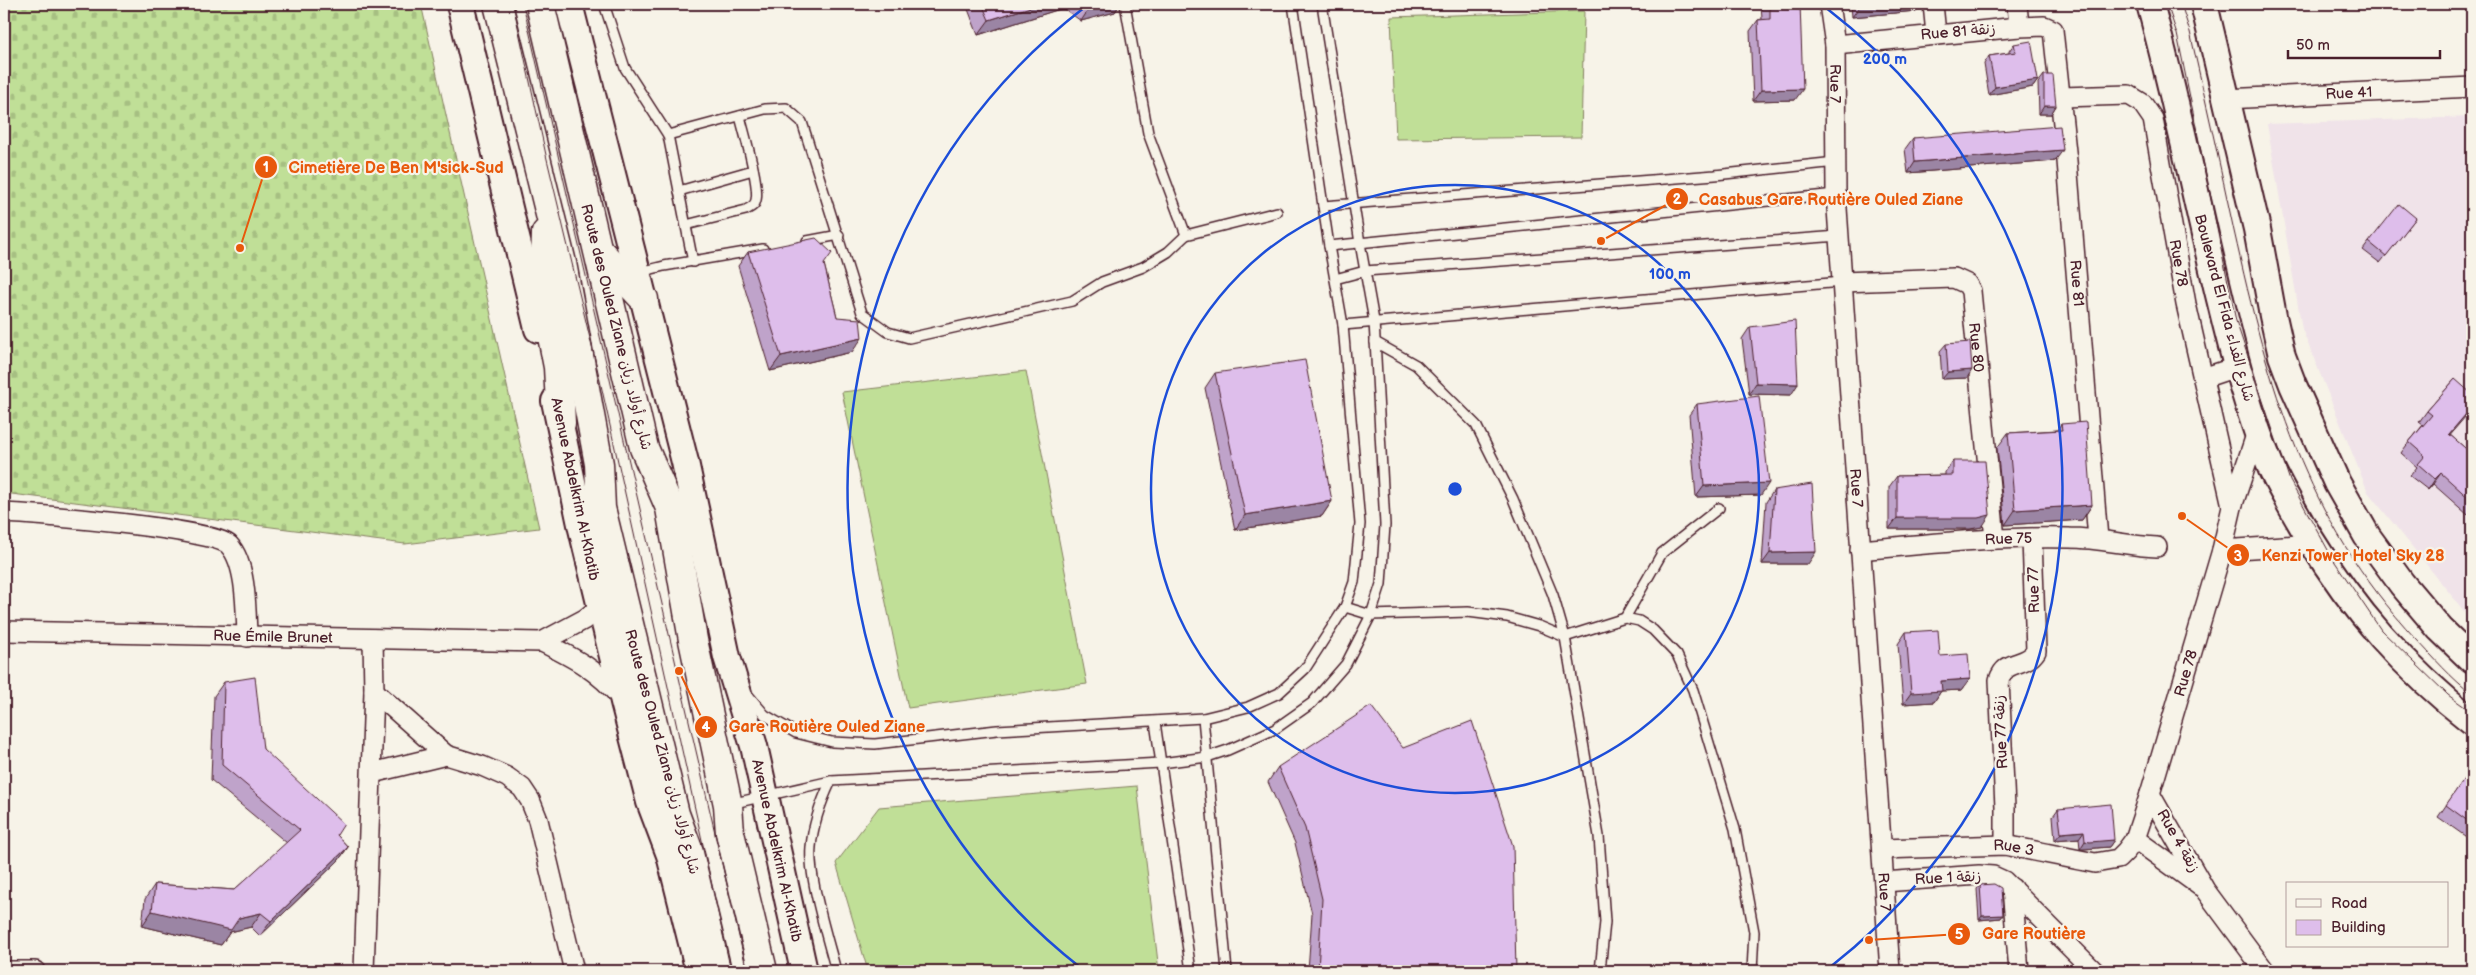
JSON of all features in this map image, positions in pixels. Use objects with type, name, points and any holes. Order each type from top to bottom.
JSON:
[{"type":"highway","name":"Route des Ouled Ziane شارع أولاد زيان","points":[[498,4],[562,263],[599,464],[601,508],[675,814],[688,849],[718,971]]},
{"type":"highway","name":"Route des Ouled Ziane شارع أولاد زيان","points":[[540,4],[644,448],[670,508],[693,640],[728,805],[730,833],[763,971]]},
{"type":"highway","points":[[548,204],[544,257],[544,294],[556,350],[561,423]]},
{"type":"highway","points":[[597,249],[644,299]]},
{"type":"highway","points":[[650,802],[675,814]]},
{"type":"street","name":"Avenue Abdelkrim Al-Khatib","points":[[569,4],[685,462],[727,657],[754,746],[804,971]]},
{"type":"street","name":"Rue 7","points":[[1829,4],[1835,45],[1836,194],[1890,971]]},
{"type":"street","points":[[1933,4],[1936,34]]},
{"type":"street","points":[[2017,4],[2019,27]]},
{"type":"street","name":"Boulevard El Fida شارع الفداء","points":[[2150,4],[2170,76],[2198,210],[2236,367],[2276,477],[2338,583],[2378,635],[2428,684],[2472,721]]},
{"type":"street","points":[[2204,4],[2257,230],[2282,356],[2305,416],[2337,483],[2367,536],[2402,584],[2440,629],[2472,660]]},
{"type":"street","name":"Avenue Abdelkrim Al-Khatib","points":[[461,5],[561,423],[582,529],[624,702],[650,802],[670,855],[699,971]]},
{"type":"street","name":"Rue 81 زنقة","points":[[1835,45],[2019,27],[2051,27]]},
{"type":"street","name":"Rue 81","points":[[2051,27],[2055,38],[2061,97],[2098,539]]},
{"type":"street","name":"Rue 41","points":[[2225,100],[2472,87]]},
{"type":"street","name":"Rue 78","points":[[2061,97],[2129,95],[2136,98],[2148,110],[2152,119],[2185,294],[2232,507]]},
{"type":"street","name":"Rue 80","points":[[1842,282],[1954,278],[1967,284],[1971,291],[1995,538]]},
{"type":"street","points":[[2203,378],[2236,367]]},
{"type":"street","name":"Rue 78","points":[[2135,839],[2222,550],[2232,507],[2258,429]]},
{"type":"street","points":[[4,513],[165,530],[221,539],[229,545],[241,572],[246,604],[247,637]]},
{"type":"street","name":"Rue 75","points":[[1860,550],[1995,538],[2098,539],[2130,546],[2157,547]]},
{"type":"street","name":"Rue 77","points":[[2032,539],[2037,641]]},
{"type":"street","points":[[2222,550],[2314,544]]},
{"type":"street","name":"Rue Émile Brunet","points":[[542,642],[585,619],[601,606]]},
{"type":"street","name":"Rue Émile Brunet","points":[[4,631],[542,642],[589,668],[605,680],[624,702]]},
{"type":"street","points":[[364,971],[372,773],[373,639]]},
{"type":"street","name":"Rue 77 زنقة","points":[[2005,845],[2006,807],[1999,680],[2002,672],[2008,666],[2032,658],[2036,651],[2037,641]]},
{"type":"street","points":[[374,692],[446,755],[482,766],[507,777],[522,788],[530,800],[538,820],[552,872],[574,971]]},
{"type":"street","points":[[372,773],[446,755]]},
{"type":"street","name":"Rue 4 زنقة","points":[[2150,794],[2205,890],[2265,971]]},
{"type":"street","name":"Rue 4 زنقة","points":[[2135,839],[2205,890]]},
{"type":"street","name":"Rue 3","points":[[1882,849],[2005,845],[2096,863],[2118,859],[2135,839]]},
{"type":"street","name":"Rue 1 زنقة","points":[[1884,882],[1979,874],[1993,876],[2012,888],[2094,971]]},
{"type":"street","points":[[2012,888],[2018,971]]},
{"type":"street","points":[[4,971],[34,971]]},
{"type":"lane","points":[[604,4],[624,68],[668,136],[693,262]]},
{"type":"lane","points":[[1125,4],[1148,133],[1186,235]]},
{"type":"lane","points":[[727,657],[752,702],[765,715],[796,732],[832,742],[875,744],[997,730],[1203,718],[1248,707],[1279,693],[1305,669],[1345,607],[1354,582],[1360,524],[1343,325],[1328,246],[1294,4]]},
{"type":"lane","points":[[728,805],[764,795],[831,781],[1161,763],[1207,757],[1275,729],[1312,703],[1346,664],[1371,615],[1381,584],[1385,525],[1374,321],[1322,4]]},
{"type":"lane","points":[[668,136],[765,109],[786,108],[802,122],[862,313],[888,332],[909,338],[1072,301],[1102,282],[1143,267],[1168,252],[1186,235],[1277,212]]},
{"type":"lane","points":[[686,225],[746,210],[754,205],[757,197],[753,170],[740,116]]},
{"type":"lane","points":[[1323,206],[1715,175],[1836,162]]},
{"type":"lane","points":[[679,191],[753,170]]},
{"type":"lane","points":[[1328,246],[1836,194]]},
{"type":"lane","points":[[800,242],[839,235]]},
{"type":"lane","points":[[1334,279],[1365,271],[1839,236]]},
{"type":"lane","points":[[638,273],[771,248]]},
{"type":"lane","points":[[1343,325],[1842,282]]},
{"type":"lane","points":[[1375,342],[1416,365],[1476,425],[1532,542],[1553,595],[1566,637],[1599,836],[1605,922],[1600,971]]},
{"type":"lane","points":[[1625,618],[1662,553],[1719,508]]},
{"type":"lane","points":[[1345,607],[1371,615],[1468,612],[1507,617],[1539,626],[1566,637],[1625,618],[1639,621],[1653,630],[1677,655],[1693,690],[1735,829],[1754,932],[1752,971]]},
{"type":"lane","points":[[1203,718],[1227,971]]},
{"type":"lane","points":[[1156,722],[1191,971]]},
{"type":"lane","points":[[831,781],[815,823],[811,849],[814,877],[836,971]]},
{"type":"shaded area","points":[[2472,117],[2472,621],[2368,492],[2302,329],[2267,124]]},
{"type":"green space","points":[[4,4],[421,4],[539,528],[405,544],[4,493]]},
{"type":"green space","points":[[1584,11],[1581,137],[1396,139],[1391,17]]},
{"type":"green space","points":[[1026,371],[1087,684],[908,708],[842,392]]},
{"type":"green space","points":[[1137,786],[1159,971],[868,971],[836,863],[879,807]]},
{"type":"building","points":[[982,4],[1040,4],[989,20]]},
{"type":"building","points":[[1770,4],[1800,4],[1803,89],[1761,90],[1758,20],[1770,19]]},
{"type":"building","points":[[1860,4],[1879,4],[1860,6]]},
{"type":"building","points":[[2031,41],[2038,80],[1995,87],[1989,56],[2016,52],[2014,44]]},
{"type":"building","points":[[2044,75],[2053,75],[2056,106],[2044,106]]},
{"type":"building","points":[[2060,126],[2063,150],[1915,162],[1913,138]]},
{"type":"building","points":[[2399,204],[2416,218],[2386,256],[2369,242]]},
{"type":"building","points":[[816,238],[832,253],[824,264],[837,317],[860,319],[862,338],[781,356],[748,252]]},
{"type":"building","points":[[1795,321],[1798,384],[1756,383],[1750,327]]},
{"type":"building","points":[[1970,342],[1972,370],[1948,372],[1946,344]]},
{"type":"building","points":[[1305,360],[1332,501],[1245,515],[1215,373]]},
{"type":"building","points":[[2455,379],[2472,394],[2472,407],[2449,434],[2472,454],[2472,501],[2441,473],[2435,479],[2418,464],[2425,456],[2409,442],[2432,415],[2427,411]]},
{"type":"building","points":[[1759,396],[1769,483],[1704,486],[1697,404]]},
{"type":"building","points":[[2086,422],[2092,505],[2015,510],[2008,433],[2062,430],[2061,424]]},
{"type":"building","points":[[1953,461],[1985,461],[1990,515],[1978,518],[1897,518],[1897,476],[1953,475]]},
{"type":"building","points":[[1812,484],[1816,552],[1770,553],[1774,490]]},
{"type":"building","points":[[1938,630],[1940,656],[1968,654],[1970,679],[1941,681],[1942,691],[1911,693],[1906,632]]},
{"type":"building","points":[[255,677],[263,749],[344,824],[337,835],[348,847],[271,921],[261,913],[239,918],[231,930],[152,911],[155,884],[234,890],[300,830],[222,765],[224,682]]},
{"type":"building","points":[[1371,706],[1403,748],[1472,721],[1513,846],[1516,971],[1318,971],[1322,899],[1305,828],[1278,767]]},
{"type":"building","points":[[2472,770],[2472,824],[2446,805]]},
{"type":"building","points":[[2111,804],[2114,840],[2090,842],[2085,841],[2084,831],[2061,833],[2058,809]]},
{"type":"building","points":[[1994,884],[2001,888],[2003,915],[1982,916],[1980,885]]},
{"type":"tram line","points":[[513,4],[546,155],[599,376],[731,971]]},
{"type":"tram line","points":[[523,4],[747,971]]},
{"type":"tram line","points":[[2167,4],[2177,34],[2236,321],[2290,481],[2333,559],[2381,630],[2448,695],[2472,712]]},
{"type":"tram line","points":[[2181,4],[2190,32],[2261,344],[2277,397],[2296,448],[2318,498],[2345,546],[2377,593],[2436,661],[2472,694]]},
{"type":"place","name":"Casabus Gare Routière Ouled Ziane","points":[[1601,241]]},
{"type":"place","name":"Cimetière De Ben M'sick-Sud","points":[[240,248]]},
{"type":"place","name":"Kenzi Tower Hotel Sky 28","points":[[2182,516]]},
{"type":"place","name":"Gare Routière Ouled Ziane","points":[[679,671]]},
{"type":"place","name":"Gare Routière","points":[[1869,940]]}]
